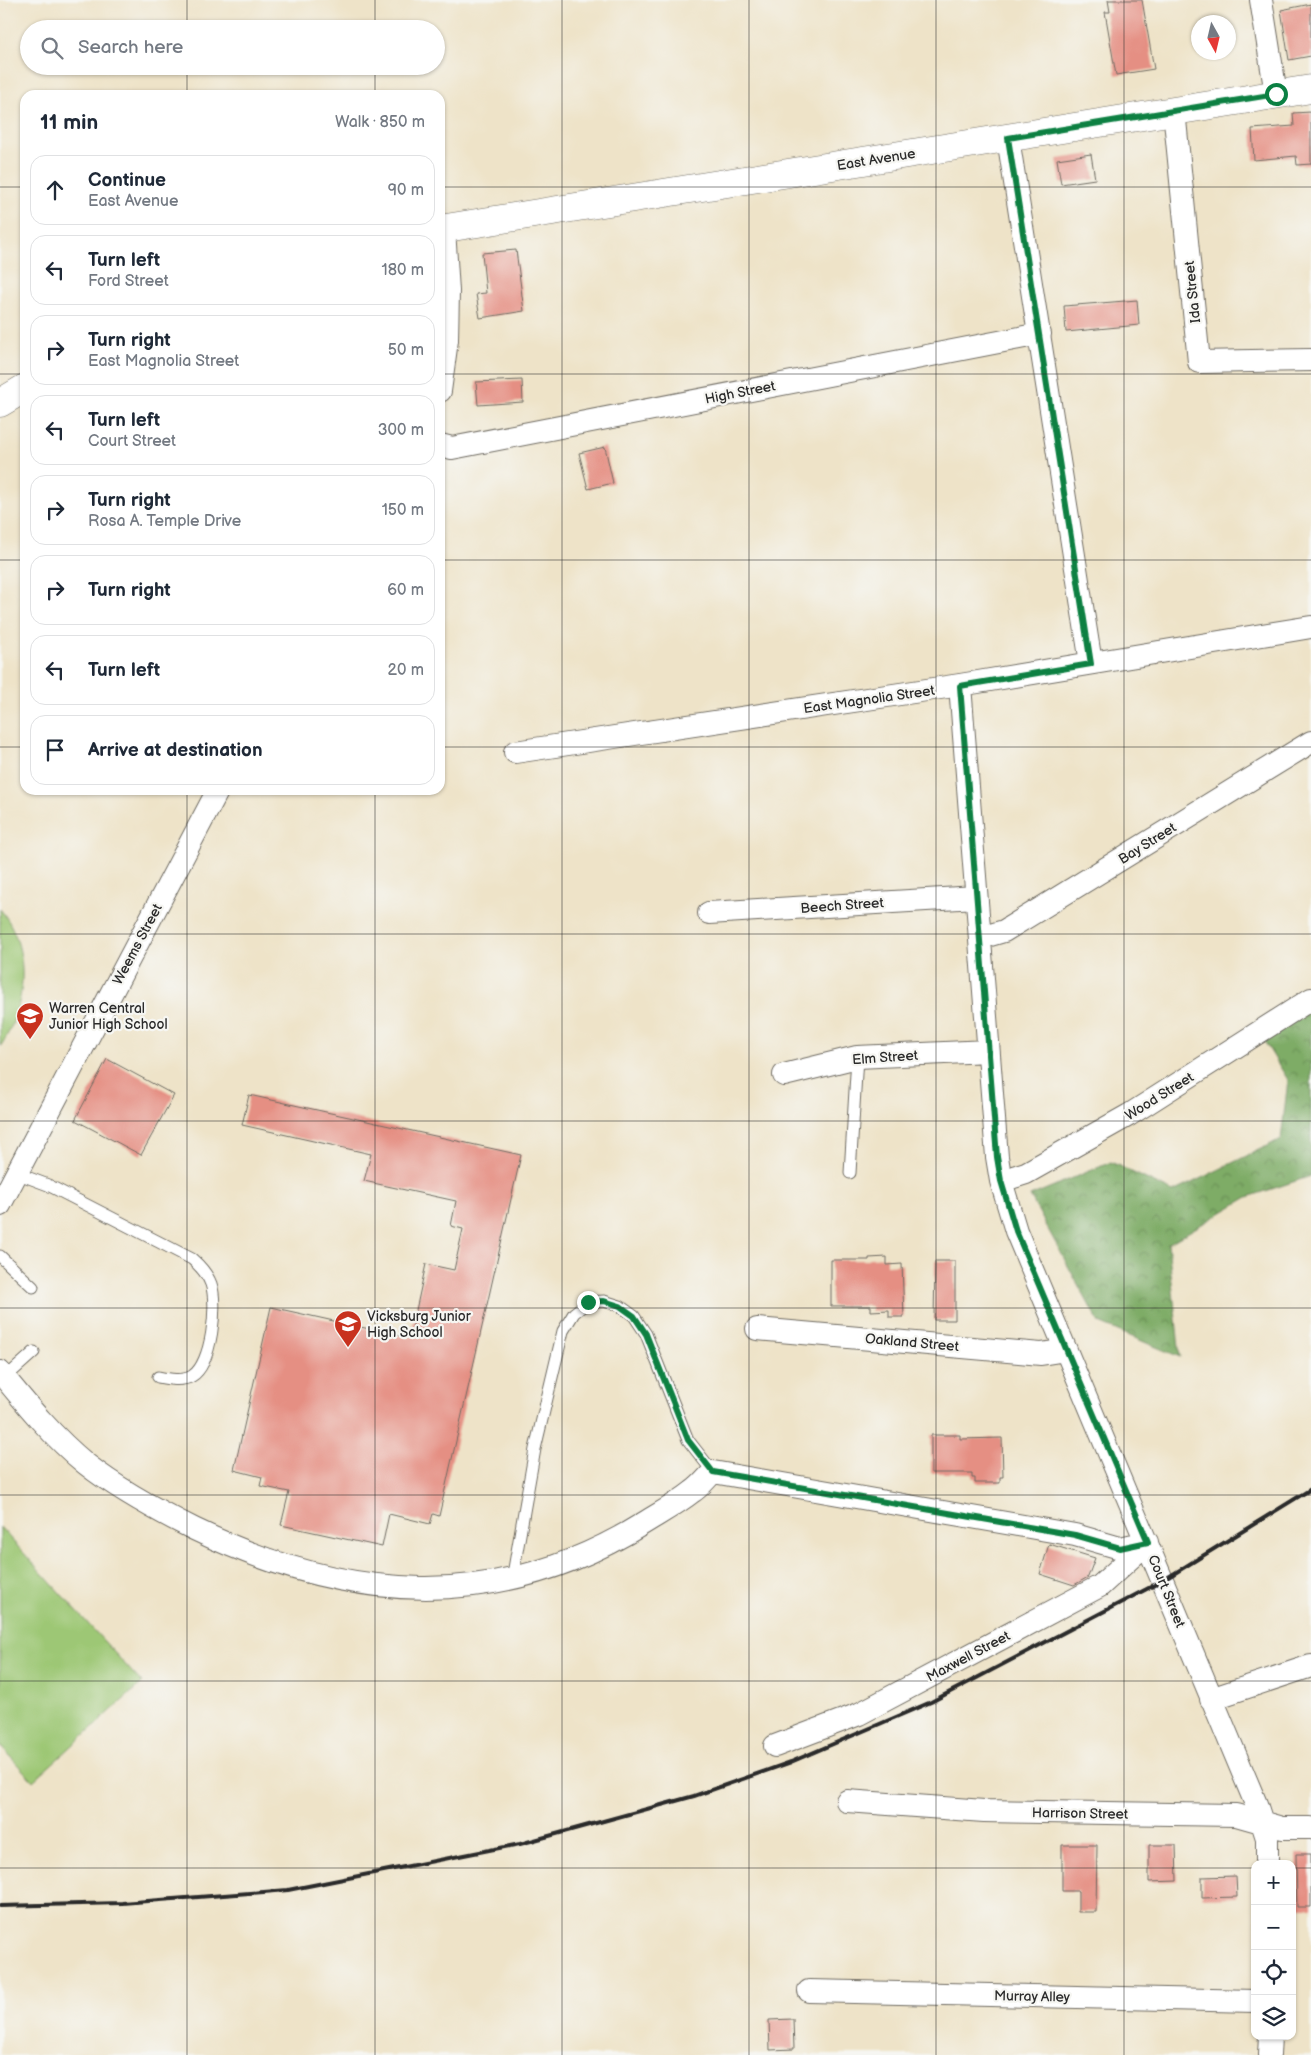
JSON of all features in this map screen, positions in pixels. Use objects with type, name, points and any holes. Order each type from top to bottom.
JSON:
[{"type":"street","points":[[1261,0],[1276,94]]},
{"type":"street","name":"East Avenue","points":[[445,229],[1311,89]]},
{"type":"street","name":"Ida Street","points":[[1174,110],[1199,362],[1311,360]]},
{"type":"street","points":[[1008,138],[1091,664]]},
{"type":"street","points":[[445,260],[448,291],[445,355]]},
{"type":"street","name":"High Street","points":[[445,446],[452,448],[1040,334]]},
{"type":"street","points":[[0,403],[20,391]]},
{"type":"street","name":"East Magnolia Street","points":[[514,752],[960,686],[1311,628]]},
{"type":"street","name":"Court Street","points":[[960,686],[988,1052],[997,1157],[1001,1181],[1016,1231],[1148,1542],[1256,1804],[1267,1838],[1267,1860]]},
{"type":"street","name":"Bay Street","points":[[980,938],[1004,931],[1311,742]]},
{"type":"street","name":"Weems Street","points":[[0,1205],[215,795]]},
{"type":"street","name":"Beech Street","points":[[709,913],[976,897]]},
{"type":"street","name":"Wood Street","points":[[1001,1181],[1026,1173],[1129,1115],[1311,999]]},
{"type":"street","name":"Elm Street","points":[[784,1075],[856,1057],[988,1052]]},
{"type":"street","name":"Oakland Street","points":[[757,1329],[1040,1354],[1066,1350]]},
{"type":"street","points":[[2,1375],[43,1425],[86,1464],[124,1492],[235,1548],[290,1566],[341,1579],[399,1588],[454,1588],[512,1580],[577,1558],[625,1534],[693,1492],[713,1472],[1075,1535],[1120,1548],[1148,1542]]},
{"type":"street","name":"Maxwell Street","points":[[775,1746],[859,1714],[1100,1586],[1148,1542]]},
{"type":"street","points":[[1212,1699],[1311,1666]]},
{"type":"street","name":"Harrison Street","points":[[847,1801],[984,1811],[1236,1816],[1282,1828],[1311,1828]]},
{"type":"street","name":"Murray Alley","points":[[809,1990],[1251,2000]]},
{"type":"street","points":[[1270,2040],[1270,2055]]},
{"type":"lane","points":[[850,1173],[856,1057]]},
{"type":"lane","points":[[16,1173],[48,1185],[192,1259],[204,1270],[211,1283],[213,1297],[212,1327],[206,1355],[200,1368],[192,1376],[182,1379],[158,1377]]},
{"type":"lane","points":[[0,1256],[33,1287]]},
{"type":"lane","points":[[512,1580],[535,1449],[563,1331],[574,1313],[588,1302],[604,1301],[620,1306],[634,1316],[646,1334],[688,1440],[713,1472]]},
{"type":"lane","points":[[2,1375],[34,1352]]},
{"type":"green space","points":[[0,909],[10,924],[17,941],[21,959],[22,978],[16,1014],[0,1047]]},
{"type":"green space","points":[[1311,1006],[1311,1176],[1248,1197],[1168,1244],[1180,1357],[1099,1323],[1030,1196],[1111,1162],[1173,1192],[1281,1139],[1288,1080],[1261,1036]]},
{"type":"green space","points":[[0,1527],[142,1683],[33,1781],[0,1746]]},
{"type":"building","points":[[1108,0],[1142,0],[1154,69],[1116,75],[1105,12],[1110,12]]},
{"type":"building","points":[[1311,4],[1311,56],[1289,60],[1281,10]]},
{"type":"building","points":[[1311,112],[1311,164],[1297,165],[1296,156],[1254,160],[1252,129],[1294,126],[1293,113]]},
{"type":"building","points":[[1091,154],[1095,179],[1061,184],[1057,159]]},
{"type":"building","points":[[516,250],[524,311],[480,318],[476,294],[486,293],[482,253]]},
{"type":"building","points":[[1137,300],[1139,325],[1066,332],[1064,306]]},
{"type":"building","points":[[522,380],[523,402],[478,405],[476,382]]},
{"type":"building","points":[[605,447],[613,483],[588,489],[579,453]]},
{"type":"building","points":[[107,1059],[174,1095],[141,1155],[75,1120]]},
{"type":"building","points":[[249,1095],[521,1155],[439,1516],[433,1514],[430,1524],[389,1514],[382,1547],[281,1525],[289,1492],[260,1486],[262,1477],[234,1470],[271,1307],[410,1338],[426,1264],[454,1270],[463,1229],[451,1226],[456,1201],[364,1181],[371,1154],[242,1125]]},
{"type":"building","points":[[887,1257],[887,1265],[902,1264],[904,1317],[889,1317],[889,1310],[871,1311],[871,1306],[831,1306],[831,1260],[869,1260],[869,1258]]},
{"type":"building","points":[[935,1261],[955,1261],[955,1320],[934,1320]]},
{"type":"building","points":[[931,1435],[960,1435],[960,1439],[1002,1438],[1003,1477],[1000,1477],[1000,1483],[975,1483],[972,1473],[931,1473]]},
{"type":"building","points":[[1049,1544],[1095,1558],[1088,1577],[1074,1585],[1040,1574]]},
{"type":"building","points":[[1062,1845],[1097,1845],[1096,1912],[1078,1912],[1078,1891],[1062,1891]]},
{"type":"building","points":[[1149,1845],[1176,1845],[1177,1881],[1149,1882]]},
{"type":"building","points":[[1296,1854],[1311,1854],[1311,1907],[1297,1907]]},
{"type":"building","points":[[1236,1876],[1237,1897],[1202,1898],[1202,1877]]},
{"type":"building","points":[[793,2019],[794,2049],[770,2050],[769,2020]]},
{"type":"railway","points":[[0,1906],[122,1903],[288,1890],[520,1844],[694,1796],[791,1762],[931,1702],[1162,1581],[1311,1489]]},
{"type":"place","name":"Warren Central Junior High School","points":[[30,1040]]},
{"type":"place","name":"Vicksburg Junior High School","points":[[348,1348]]},
{"type":"route","points":[[588,1302],[604,1301],[620,1306],[634,1316],[646,1334],[688,1440],[713,1472],[1075,1535],[1120,1548],[1148,1542],[1016,1231],[1001,1181],[997,1157],[960,686],[1091,664],[1008,138],[1276,94]]}]
